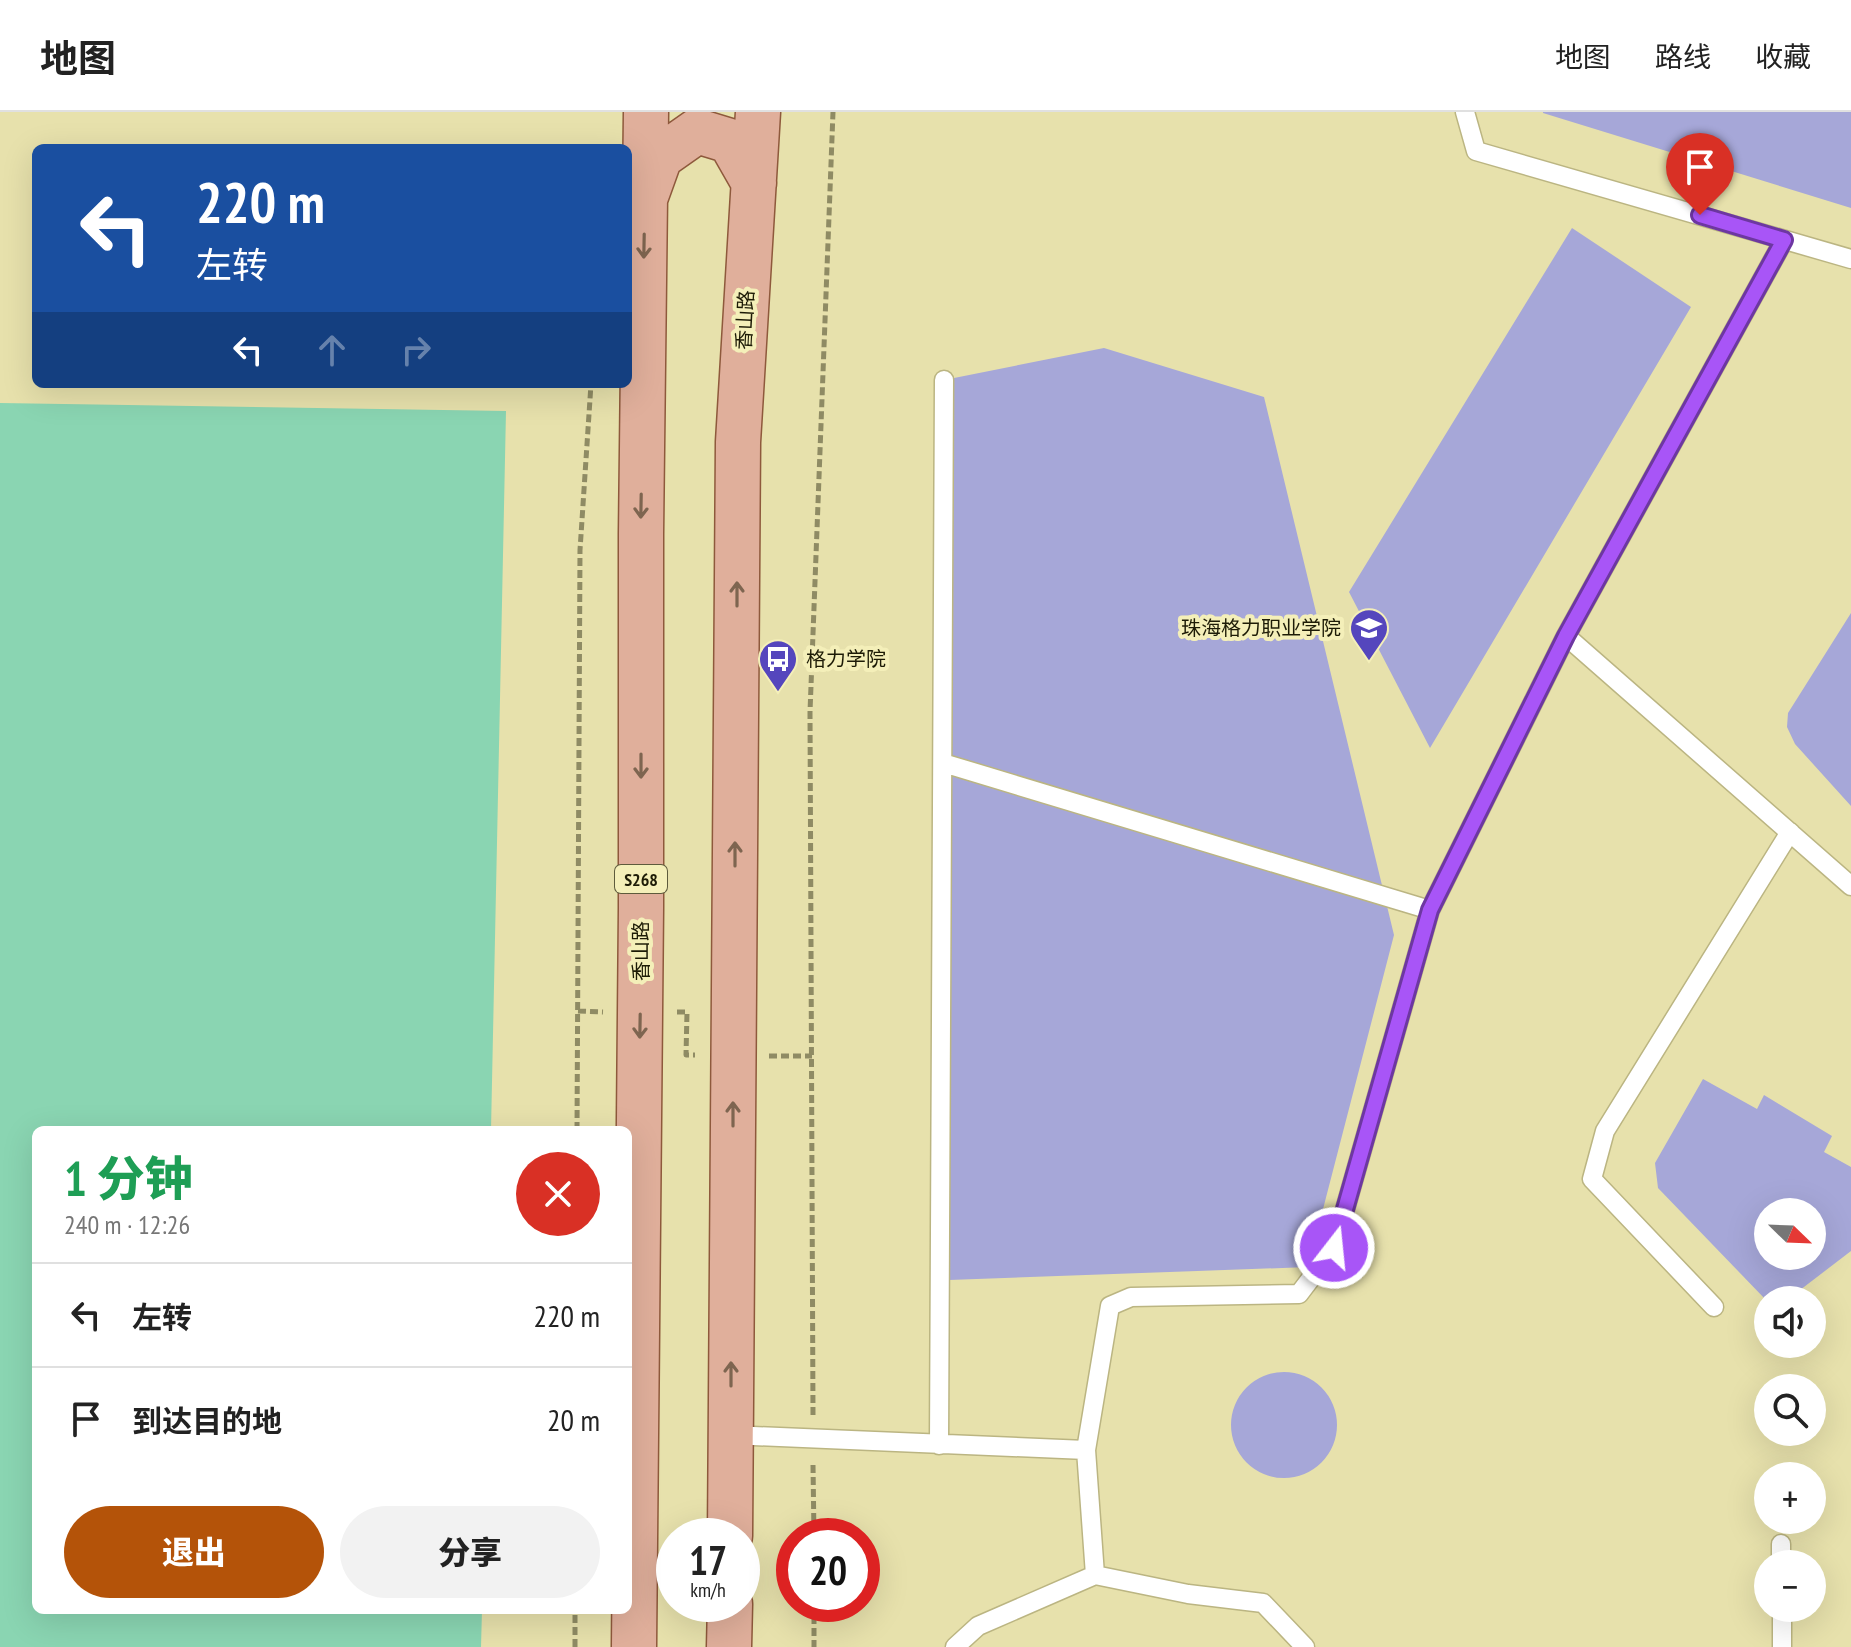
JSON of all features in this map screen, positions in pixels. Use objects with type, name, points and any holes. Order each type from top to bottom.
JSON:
[{"type":"main road","name":"香山路","points":[[634,1647],[646,112]]},
{"type":"main road","name":"香山路","points":[[730,1518],[738,442],[758,112]]},
{"type":"main road","points":[[645,200],[660,157],[697,131],[730,141],[754,183]]},
{"type":"main road","points":[[729,1647],[730,1622]]},
{"type":"lane","points":[[1465,112],[1476,151],[1851,259]]},
{"type":"lane","points":[[1095,1575],[1086,1450],[1110,1306],[1131,1297],[1299,1294],[1334,1248],[1430,910],[1566,636],[1784,240]]},
{"type":"lane","points":[[939,1445],[944,380]]},
{"type":"lane","points":[[1566,636],[1851,886]]},
{"type":"lane","points":[[943,763],[1430,910]]},
{"type":"lane","points":[[1714,1307],[1592,1179],[1605,1131],[1790,832]]},
{"type":"lane","points":[[731,1435],[1086,1450]]},
{"type":"lane","points":[[1781,1544],[1781,1550]]},
{"type":"lane","points":[[955,1647],[978,1626],[1095,1575],[1188,1594],[1263,1603],[1305,1647]]},
{"type":"lane","points":[[1782,1622],[1782,1647]]},
{"type":"path","points":[[814,1518],[810,712],[833,112]]},
{"type":"path","points":[[577,1126],[580,550],[591,388]]},
{"type":"path","points":[[575,1614],[575,1647]]},
{"type":"path","points":[[814,1622],[814,1647]]},
{"type":"green space","points":[[0,403],[506,411],[491,1126],[32,1126],[32,1614],[482,1614],[481,1647],[0,1647]]},
{"type":"building","points":[[1851,112],[1851,208],[1543,113]]},
{"type":"building","points":[[1572,228],[1691,307],[1430,748],[1349,592]]},
{"type":"building","points":[[1104,348],[1264,397],[1394,935],[1308,1267],[949,1280],[944,380]]},
{"type":"building","points":[[1851,613],[1851,806],[1795,744],[1787,727],[1788,713]]},
{"type":"building","points":[[1703,1079],[1757,1109],[1764,1095],[1832,1136],[1824,1152],[1851,1167],[1851,1251],[1805,1286],[1754,1288],[1658,1188],[1655,1163]]},
{"type":"building","points":[[1284,1372],[1304,1376],[1321,1388],[1333,1405],[1337,1425],[1333,1445],[1321,1462],[1304,1474],[1284,1478],[1264,1474],[1247,1462],[1235,1445],[1231,1425],[1235,1405],[1247,1388],[1264,1376]]},
{"type":"place","name":"珠海格力职业学院","points":[[1369,662]]},
{"type":"place","name":"格力学院","points":[[778,693]]},
{"type":"route","points":[[1334,1248],[1430,910],[1566,636],[1784,240],[1700,215]]}]
